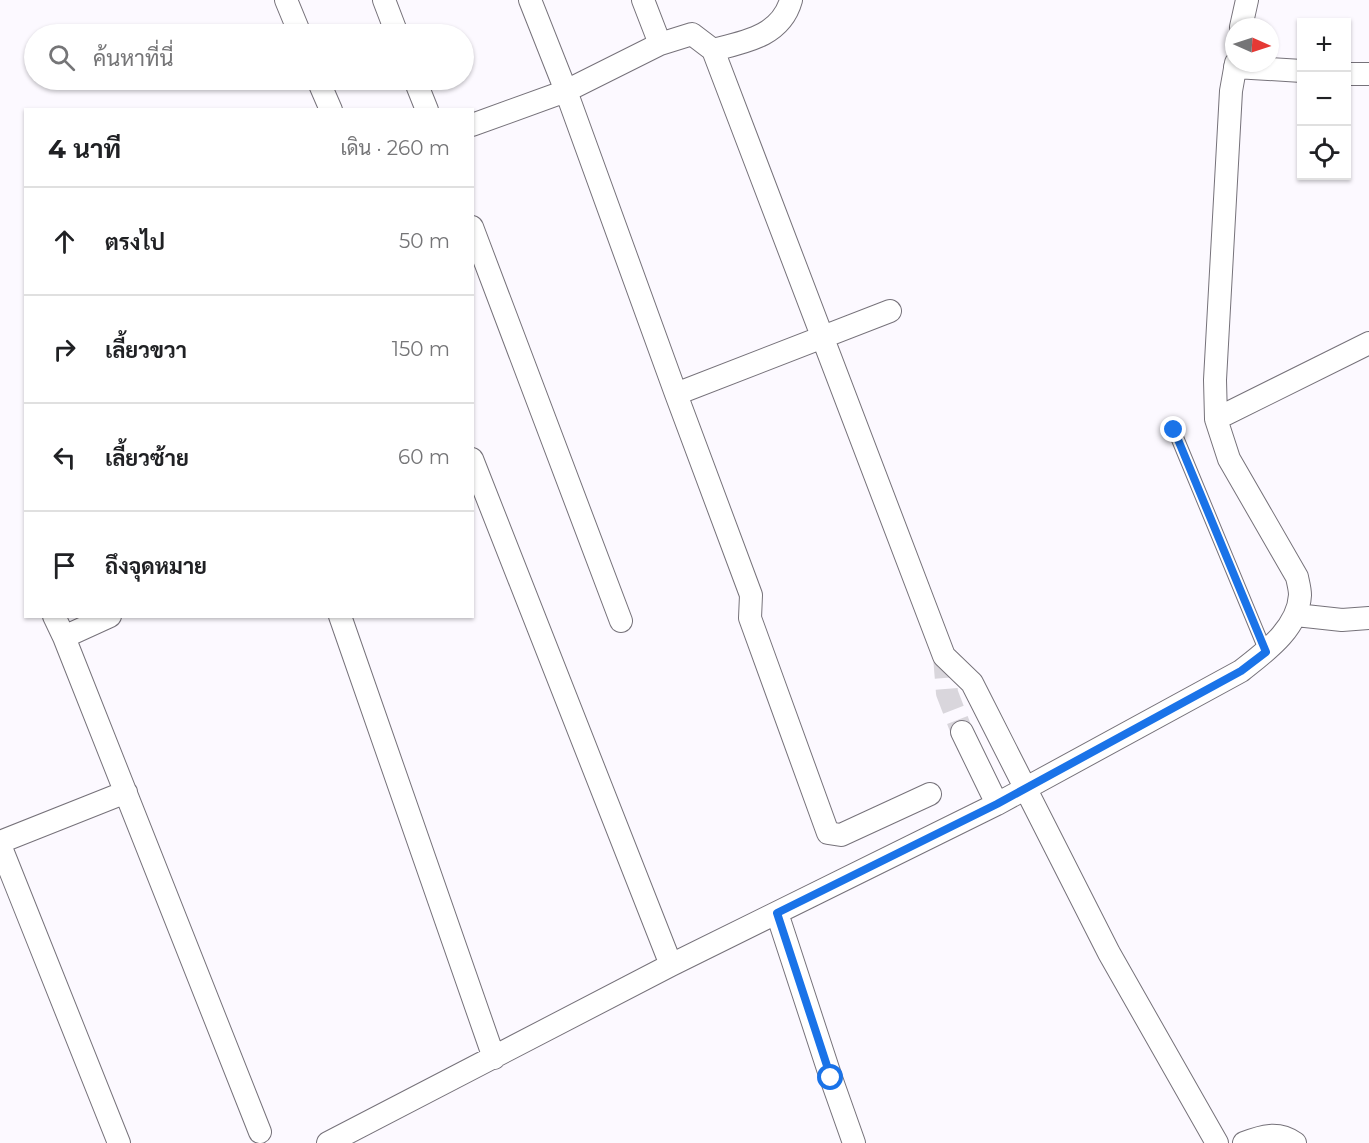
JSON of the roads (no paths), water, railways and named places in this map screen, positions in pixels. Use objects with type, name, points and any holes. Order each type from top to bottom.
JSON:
[{"type":"street","points":[[286,0],[296,24]]},
{"type":"street","points":[[384,0],[394,24]]},
{"type":"street","points":[[530,0],[566,91],[751,595],[750,618],[828,832],[841,835],[930,794]]},
{"type":"street","points":[[643,0],[660,44]]},
{"type":"street","points":[[713,50],[754,40],[780,22],[791,0]]},
{"type":"street","points":[[1243,18],[1247,0]]},
{"type":"street","points":[[474,124],[566,91],[660,44],[692,34],[713,50],[944,656],[972,683],[1109,952],[1217,1143]]},
{"type":"street","points":[[1279,69],[1297,71]]},
{"type":"street","points":[[328,1143],[671,965],[997,804],[1241,671],[1266,652],[1283,633],[1296,615],[1300,595],[1297,577],[1229,459],[1216,419],[1215,380],[1230,103],[1234,72]]},
{"type":"street","points":[[1351,74],[1369,74]]},
{"type":"street","points":[[322,90],[330,108]]},
{"type":"street","points":[[419,90],[426,108]]},
{"type":"street","points":[[474,232],[621,621]]},
{"type":"street","points":[[676,394],[890,311]]},
{"type":"street","points":[[1216,419],[1369,343]]},
{"type":"street","points":[[474,464],[671,965]]},
{"type":"street","points":[[1296,615],[1342,620],[1369,618]]},
{"type":"street","points":[[55,618],[260,1132]]},
{"type":"street","points":[[64,638],[106,618]]},
{"type":"street","points":[[341,618],[494,1058]]},
{"type":"street","points":[[962,732],[997,804]]},
{"type":"street","points":[[119,1143],[0,843],[126,792]]},
{"type":"street","points":[[777,913],[854,1143]]},
{"type":"street","points":[[1244,1143],[1262,1136],[1289,1138],[1295,1143]]},
{"type":"lane","points":[[1174,430],[1266,652]]},
{"type":"tunnel","points":[[944,656],[947,693],[962,732]]}]
